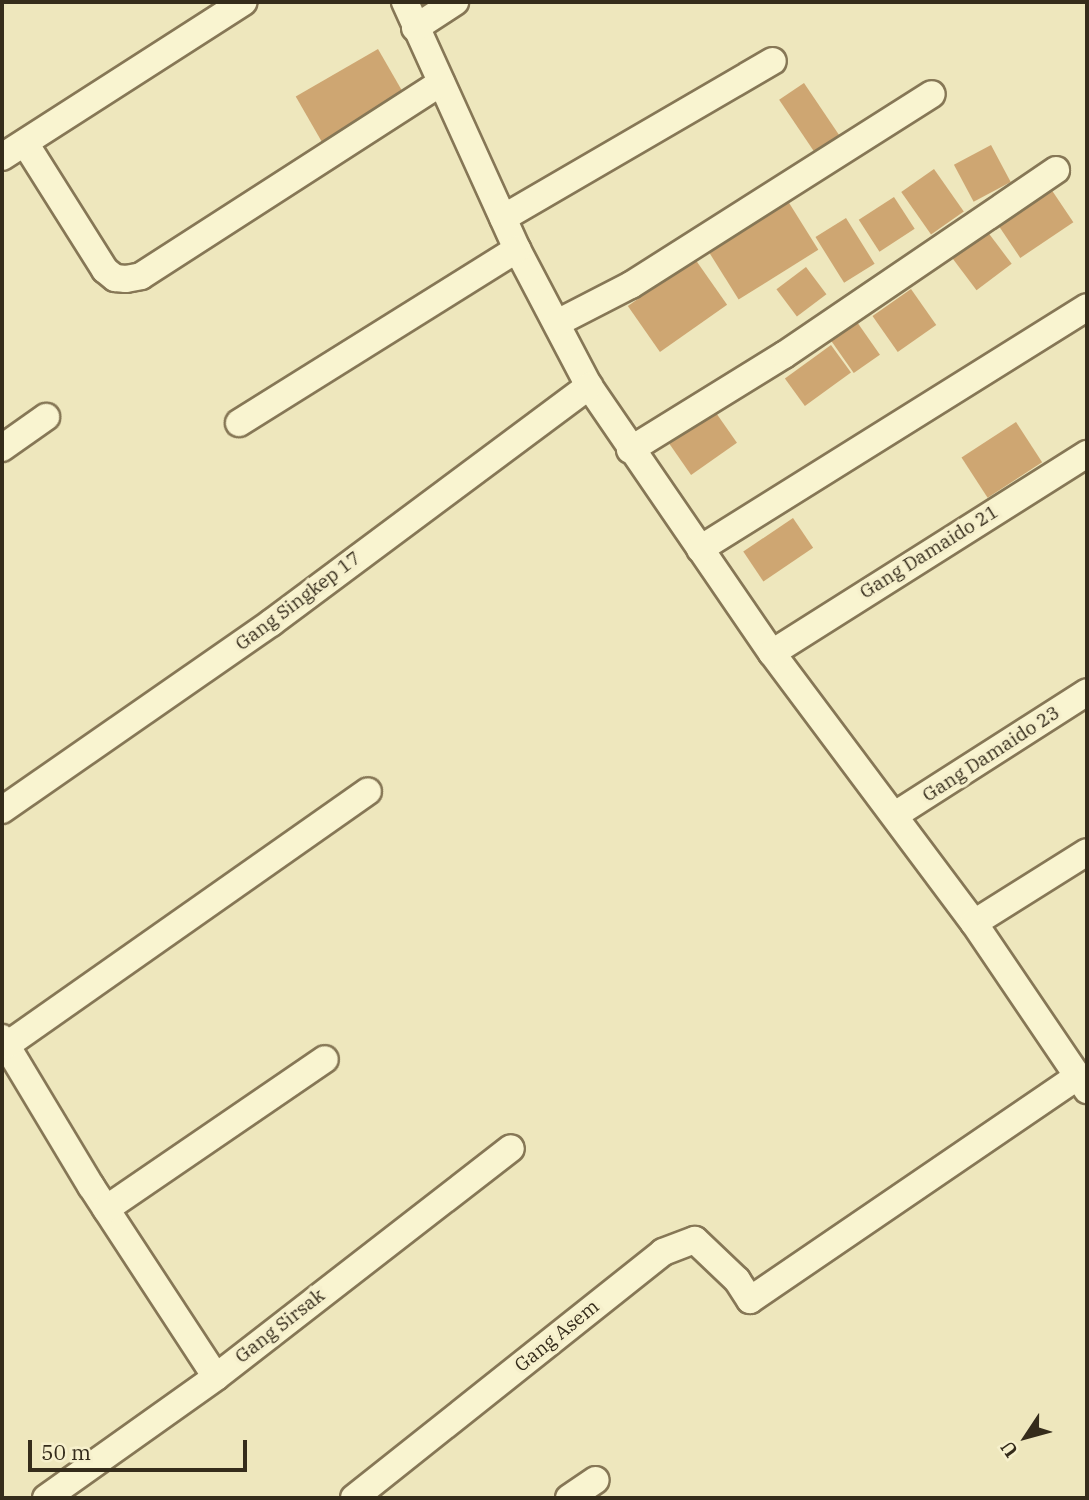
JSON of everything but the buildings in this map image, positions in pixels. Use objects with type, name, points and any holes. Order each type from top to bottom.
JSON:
[{"type":"street","points":[[2,157],[243,2]]},
{"type":"street","points":[[405,2],[517,249],[589,386],[630,450],[772,653],[974,923],[1082,1083]]},
{"type":"street","points":[[415,28],[455,2]]},
{"type":"street","points":[[503,218],[773,61]]},
{"type":"street","points":[[25,143],[105,270],[115,278],[126,279],[141,276],[441,83]]},
{"type":"street","points":[[557,323],[631,285],[932,94]]},
{"type":"street","points":[[630,450],[784,355],[1056,170]]},
{"type":"street","points":[[239,423],[517,249]]},
{"type":"street","points":[[700,549],[1087,307]]},
{"type":"street","name":"Gang Singkep 17","points":[[2,810],[271,623],[589,386]]},
{"type":"street","points":[[2,448],[46,417]]},
{"type":"street","name":"Gang Damaido 21","points":[[772,653],[1087,454]]},
{"type":"street","name":"Gang Damaido 23","points":[[895,815],[1087,692]]},
{"type":"street","points":[[216,1377],[106,1209],[4,1041],[368,791]]},
{"type":"street","points":[[974,923],[1087,852]]},
{"type":"street","points":[[106,1209],[325,1059]]},
{"type":"street","name":"Gang Asem","points":[[354,1498],[675,1246],[695,1240],[737,1280],[750,1300],[1082,1083]]},
{"type":"street","name":"Gang Sirsak","points":[[46,1498],[216,1377],[511,1148]]},
{"type":"street","points":[[569,1498],[596,1480]]}]
